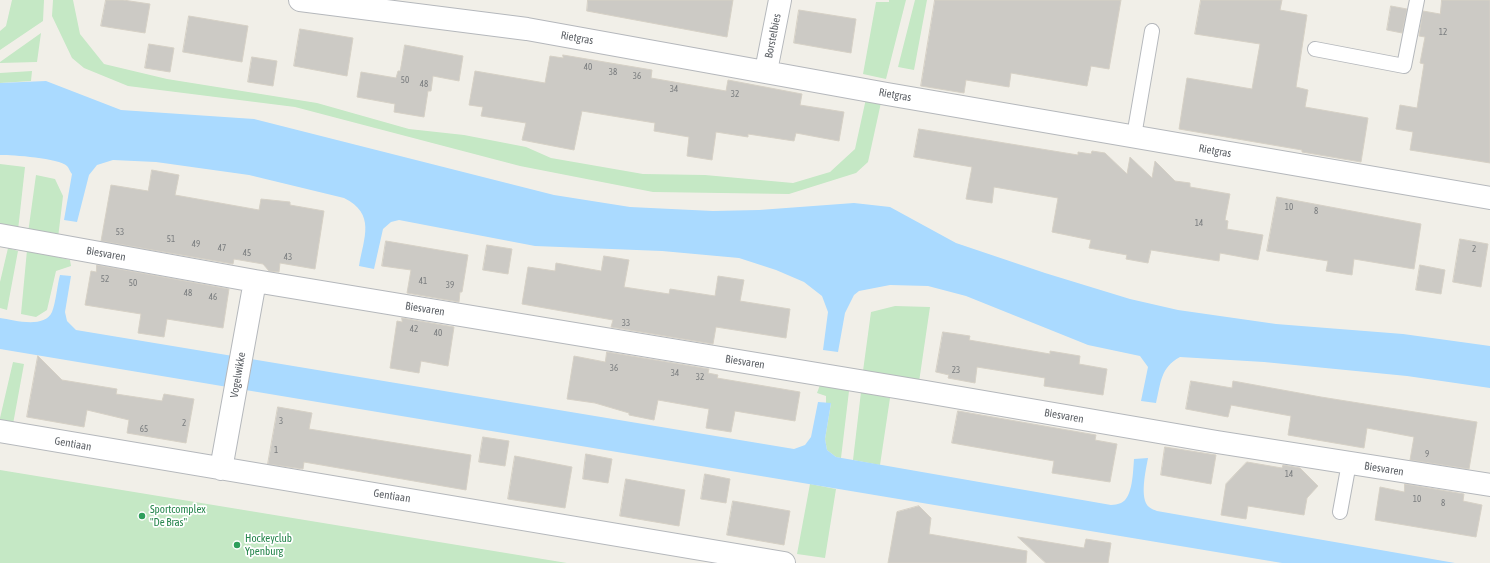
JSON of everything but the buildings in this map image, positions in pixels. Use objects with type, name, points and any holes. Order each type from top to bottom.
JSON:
[{"type":"street","name":"Rietgras","points":[[300,0],[527,29],[1490,198]]},
{"type":"street","name":"Borstelbies","points":[[766,71],[780,0]]},
{"type":"street","name":"Biesvaren","points":[[0,235],[255,281],[926,392],[1209,441],[1490,485]]},
{"type":"street","name":"Vogelwikke","points":[[221,469],[255,281]]},
{"type":"street","name":"Gentiaan","points":[[0,431],[784,563]]},
{"type":"lane","points":[[1315,49],[1404,66],[1416,0]]},
{"type":"lane","points":[[1134,136],[1152,31]]},
{"type":"lane","points":[[1340,512],[1349,463]]},
{"type":"green space","points":[[12,0],[44,0],[43,21],[0,50],[0,31],[6,26]]},
{"type":"green space","points":[[53,0],[73,0],[80,34],[104,64],[167,79],[317,103],[409,129],[464,135],[526,147],[551,158],[643,174],[705,175],[793,183],[830,172],[855,149],[867,94],[882,98],[868,162],[856,173],[789,194],[653,192],[520,166],[295,107],[128,86],[84,68],[72,58],[52,16]]},
{"type":"green space","points":[[889,0],[906,0],[886,79],[863,74],[876,2],[889,2]]},
{"type":"green space","points":[[915,0],[927,0],[914,70],[898,67]]},
{"type":"green space","points":[[41,33],[37,62],[0,63],[0,62]]},
{"type":"green space","points":[[32,71],[31,81],[0,83],[0,73]]},
{"type":"green space","points":[[0,164],[25,167],[18,230],[0,227]]},
{"type":"green space","points":[[36,175],[55,179],[63,196],[58,238],[28,233]]},
{"type":"green space","points":[[8,248],[18,251],[7,310],[0,308],[0,282]]},
{"type":"green space","points":[[27,250],[70,260],[71,266],[56,271],[47,310],[36,317],[21,314]]},
{"type":"green space","points":[[895,306],[930,307],[919,382],[863,371],[871,312]]},
{"type":"green space","points":[[13,362],[24,364],[13,424],[0,421],[0,418]]},
{"type":"green space","points":[[820,385],[849,391],[841,458],[836,457],[827,450],[825,439],[831,403],[826,403],[826,396],[817,393]]},
{"type":"green space","points":[[861,392],[890,398],[880,465],[853,460]]},
{"type":"green space","name":"Sportcomplex \"De Bras\"","points":[[0,470],[567,563],[0,563]]},
{"type":"green space","points":[[810,484],[836,489],[825,558],[797,554]]},
{"type":"water","points":[[46,81],[121,110],[254,119],[554,195],[630,207],[713,211],[759,210],[854,203],[890,207],[956,243],[1045,273],[1130,299],[1178,310],[1276,324],[1403,334],[1490,346],[1490,388],[1407,376],[1264,362],[1180,357],[1173,361],[1165,371],[1162,377],[1156,403],[1141,401],[1148,367],[1140,356],[1088,345],[966,296],[928,286],[890,285],[859,291],[854,295],[845,313],[838,352],[823,350],[828,312],[822,296],[804,282],[776,270],[739,258],[662,251],[535,246],[399,220],[391,222],[383,229],[374,269],[359,266],[365,236],[364,219],[361,211],[354,204],[344,198],[249,175],[156,162],[113,160],[97,165],[89,175],[77,222],[64,220],[72,174],[67,166],[62,163],[46,159],[0,155],[0,83]]},
{"type":"water","points":[[60,275],[71,276],[65,312],[67,321],[76,330],[794,449],[805,445],[811,437],[818,402],[831,403],[825,439],[827,450],[836,457],[1111,505],[1121,503],[1128,496],[1132,484],[1134,459],[1148,458],[1144,484],[1144,498],[1149,507],[1157,511],[1455,563],[1282,563],[0,349],[0,318],[36,322],[48,317],[52,312]]},
{"type":"place","name":"Sportcomplex \"De Bras\"","points":[[142,516]]},
{"type":"place","name":"Hockeyclub Ypenburg","points":[[237,545]]}]
